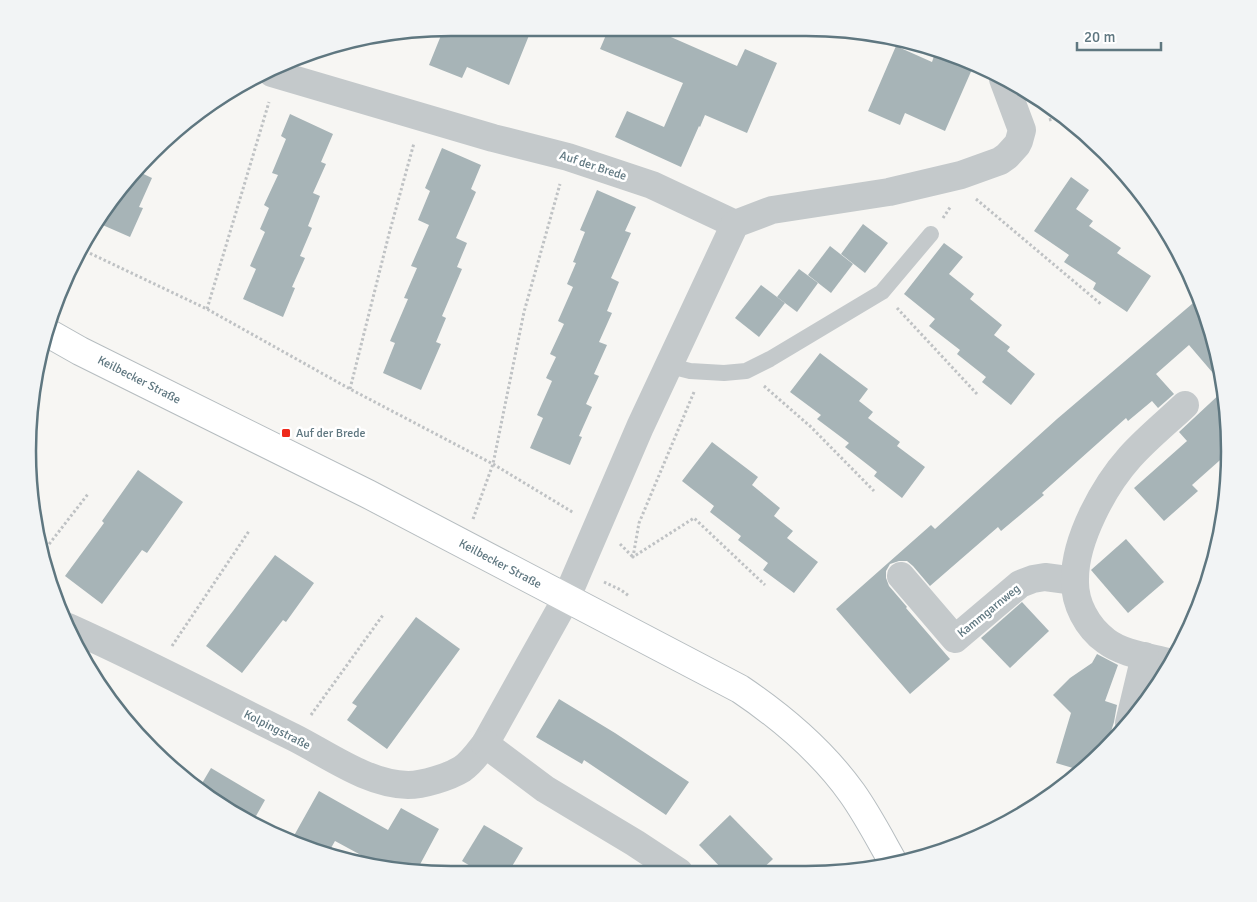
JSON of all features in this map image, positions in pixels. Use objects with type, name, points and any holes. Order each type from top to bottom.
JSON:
[{"type":"main road","name":"Keilbecker Straße","points":[[53,335],[80,351],[368,494],[740,689],[786,722],[824,758],[853,794],[890,857]]},
{"type":"street","name":"Auf der Brede","points":[[277,75],[493,138],[568,157],[652,185],[735,224]]},
{"type":"street","points":[[566,599],[640,427],[735,224],[772,210],[889,192],[961,175],[1000,161],[1017,145],[1022,130],[1007,89]]},
{"type":"street","points":[[1163,661],[1118,648],[1107,642],[1092,628],[1082,613],[1074,581],[1085,533],[1097,505],[1112,481],[1141,446],[1185,405]]},
{"type":"street","name":"Kammgarnweg","points":[[901,576],[955,639],[1020,584],[1045,576],[1074,581]]},
{"type":"street","name":"Kolpingstraße","points":[[77,631],[376,779],[409,785],[435,780],[462,769],[475,758],[485,744],[566,599]]},
{"type":"street","points":[[1133,706],[1144,656]]},
{"type":"street","points":[[485,744],[545,789],[635,843],[669,866]]},
{"type":"lane","points":[[670,366],[690,371],[724,373],[746,371],[770,359],[882,292],[930,234]]},
{"type":"path","points":[[207,309],[274,76]]},
{"type":"path","points":[[350,390],[389,234],[421,117]]},
{"type":"path","points":[[478,503],[493,464],[524,312],[568,157]]},
{"type":"path","points":[[971,195],[1102,305]]},
{"type":"path","points":[[88,252],[207,309],[350,390],[493,464],[598,526]]},
{"type":"path","points":[[882,292],[977,394]]},
{"type":"path","points":[[746,371],[811,426],[846,464],[874,490]]},
{"type":"path","points":[[702,372],[639,523],[633,557],[694,518],[765,585]]},
{"type":"path","points":[[48,547],[88,494]]},
{"type":"path","points":[[156,669],[249,531]]},
{"type":"path","points":[[295,738],[383,615]]},
{"type":"building","points":[[441,36],[529,36],[509,85],[467,67],[462,78],[429,65]]},
{"type":"building","points":[[606,36],[669,36],[737,66],[745,49],[777,63],[747,133],[705,115],[681,167],[615,137],[627,111],[664,127],[683,83],[600,49]]},
{"type":"building","points":[[896,46],[932,62],[934,56],[971,71],[945,131],[905,113],[900,125],[868,111]]},
{"type":"building","points":[[290,114],[333,134],[321,162],[326,164],[313,193],[320,196],[308,226],[312,228],[300,256],[305,258],[292,287],[295,288],[283,317],[243,299],[256,269],[250,266],[265,232],[260,229],[269,208],[264,205],[278,175],[272,173],[286,139],[281,136]]},
{"type":"building","points":[[442,148],[481,165],[471,189],[476,192],[456,238],[467,243],[457,267],[462,269],[442,316],[446,318],[436,342],[441,344],[421,390],[383,373],[395,343],[390,341],[408,299],[404,298],[417,268],[411,266],[429,225],[418,220],[430,191],[425,188]]},
{"type":"building","points":[[143,174],[152,178],[139,207],[143,208],[130,237],[103,225]]},
{"type":"building","points":[[1071,177],[1089,190],[1076,209],[1093,221],[1089,226],[1121,248],[1117,253],[1151,276],[1127,312],[1093,289],[1096,283],[1064,262],[1069,255],[1034,231]]},
{"type":"building","points":[[597,190],[636,207],[625,231],[631,233],[611,278],[619,282],[607,311],[612,313],[599,342],[607,345],[594,374],[599,376],[586,404],[592,407],[579,436],[582,437],[570,465],[530,448],[543,418],[537,415],[552,381],[546,378],[556,357],[550,354],[564,324],[558,321],[573,287],[567,284],[576,263],[573,262],[585,232],[580,230]]},
{"type":"building","points":[[863,224],[888,243],[865,273],[841,254]]},
{"type":"building","points":[[944,243],[963,257],[949,274],[974,294],[970,299],[1002,325],[994,335],[1010,347],[1007,351],[1035,374],[1011,405],[982,382],[986,377],[957,354],[960,350],[929,326],[935,319],[904,294]]},
{"type":"building","points":[[830,246],[853,264],[831,293],[808,275]]},
{"type":"building","points":[[799,269],[818,283],[797,312],[777,297]]},
{"type":"building","points":[[761,285],[785,303],[759,337],[735,318]]},
{"type":"building","points":[[1193,303],[1207,344],[1214,374],[1189,345],[1156,374],[1174,394],[1158,408],[1152,401],[1128,421],[1126,418],[1042,493],[1044,495],[1001,531],[998,527],[930,586],[907,561],[890,564],[886,571],[889,586],[950,659],[910,694],[836,609],[931,525],[935,529],[1057,419]]},
{"type":"building","points":[[820,353],[868,389],[859,401],[873,412],[868,418],[900,442],[897,446],[925,467],[902,498],[874,476],[877,472],[845,447],[849,443],[817,419],[821,415],[790,392]]},
{"type":"building","points":[[1217,397],[1221,460],[1192,485],[1198,491],[1164,521],[1134,488],[1187,441],[1179,432]]},
{"type":"building","points":[[712,442],[758,477],[752,485],[780,508],[774,516],[793,531],[787,538],[818,562],[794,593],[763,570],[768,563],[738,540],[741,536],[710,512],[714,506],[682,481]]},
{"type":"building","points":[[138,470],[183,502],[147,553],[142,550],[102,604],[65,576],[104,523],[102,521]]},
{"type":"building","points":[[1126,539],[1164,582],[1128,613],[1091,570]]},
{"type":"building","points":[[275,555],[314,583],[286,622],[283,620],[242,673],[206,646]]},
{"type":"building","points":[[1022,602],[1049,631],[1010,668],[981,638]]},
{"type":"building","points":[[416,617],[460,649],[387,749],[347,720],[357,706],[352,703]]},
{"type":"building","points":[[1097,654],[1118,665],[1105,701],[1117,705],[1114,722],[1111,731],[1073,768],[1056,763],[1071,713],[1053,695],[1070,678],[1092,663]]},
{"type":"building","points":[[559,699],[689,782],[666,815],[584,760],[582,764],[536,737]]},
{"type":"building","points":[[211,768],[265,800],[256,816],[202,782]]},
{"type":"building","points":[[319,791],[388,830],[401,808],[439,829],[420,865],[364,857],[335,841],[331,848],[294,835]]},
{"type":"building","points":[[730,815],[773,859],[765,866],[719,866],[699,845]]},
{"type":"building","points":[[484,825],[523,848],[512,866],[470,866],[462,861]]},
{"type":"place","name":"Auf der Brede","points":[[286,433]]}]
